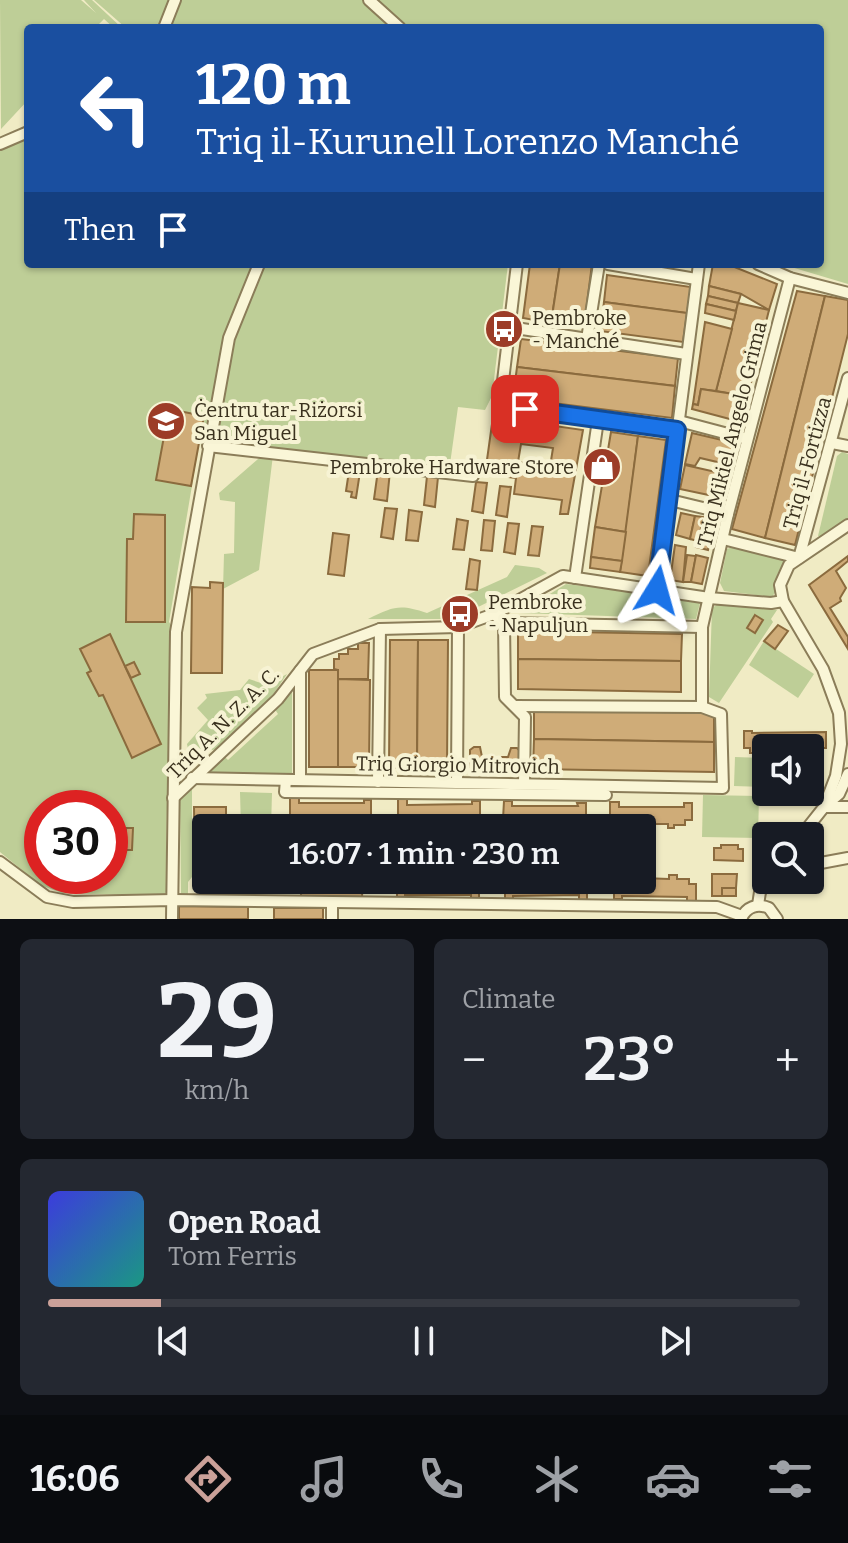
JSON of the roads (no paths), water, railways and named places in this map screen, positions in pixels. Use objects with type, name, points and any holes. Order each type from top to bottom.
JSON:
[{"type":"street","points":[[166,24],[175,0]]},
{"type":"street","points":[[369,0],[396,24]]},
{"type":"street","points":[[0,144],[24,134]]},
{"type":"street","points":[[172,919],[176,632],[229,338],[257,268]]},
{"type":"street","points":[[516,268],[500,406],[598,420],[678,426],[747,439]]},
{"type":"street","points":[[587,339],[598,268]]},
{"type":"street","points":[[631,268],[696,279]]},
{"type":"street","points":[[657,590],[698,268]]},
{"type":"street","points":[[767,268],[790,278],[848,293]]},
{"type":"street","name":"Triq Mikiel Angelo Grima","points":[[702,707],[702,627],[728,514],[790,278]]},
{"type":"street","points":[[509,327],[686,354]]},
{"type":"street","name":"Triq il-Fortizza","points":[[799,558],[847,386]]},
{"type":"street","points":[[598,420],[575,578],[709,598],[771,603],[783,601]]},
{"type":"street","points":[[832,443],[848,446]]},
{"type":"street","points":[[208,446],[473,476]]},
{"type":"street","points":[[670,500],[728,514]]},
{"type":"street","points":[[848,525],[789,565],[782,574],[780,585],[783,601],[823,669],[848,737]]},
{"type":"street","points":[[723,539],[799,558]]},
{"type":"street","name":"Triq A. N. Z. A. C.","points":[[173,798],[278,699],[313,654],[380,629],[458,627],[494,614],[563,576],[575,578]]},
{"type":"street","points":[[494,614],[504,623],[702,627]]},
{"type":"street","points":[[504,623],[505,697],[525,717],[524,784]]},
{"type":"street","points":[[457,783],[458,627]]},
{"type":"street","points":[[378,782],[380,629]]},
{"type":"street","points":[[300,671],[300,780]]},
{"type":"street","points":[[515,706],[702,707]]},
{"type":"street","name":"Triq Giorgio Mitrovich","points":[[192,778],[723,788],[721,714],[702,707]]},
{"type":"street","points":[[824,807],[844,757],[839,713]]},
{"type":"street","points":[[812,822],[839,794],[848,774]]},
{"type":"street","points":[[286,780],[285,792],[606,795]]},
{"type":"street","points":[[824,807],[848,807]]},
{"type":"street","points":[[824,862],[848,858]]},
{"type":"street","points":[[0,862],[47,897],[73,902],[173,900],[717,907],[742,918],[749,908],[758,905],[769,908],[777,919]]},
{"type":"street","points":[[758,905],[760,894]]},
{"type":"street","points":[[332,903],[332,919]]},
{"type":"place","name":"Pembroke - Manché","points":[[504,329]]},
{"type":"place","name":"Ċentru tar-Riżorsi San Miguel","points":[[166,421]]},
{"type":"place","name":"Pembroke Hardware Store","points":[[602,467]]},
{"type":"place","name":"Pembroke - Napuljun","points":[[460,614]]}]
